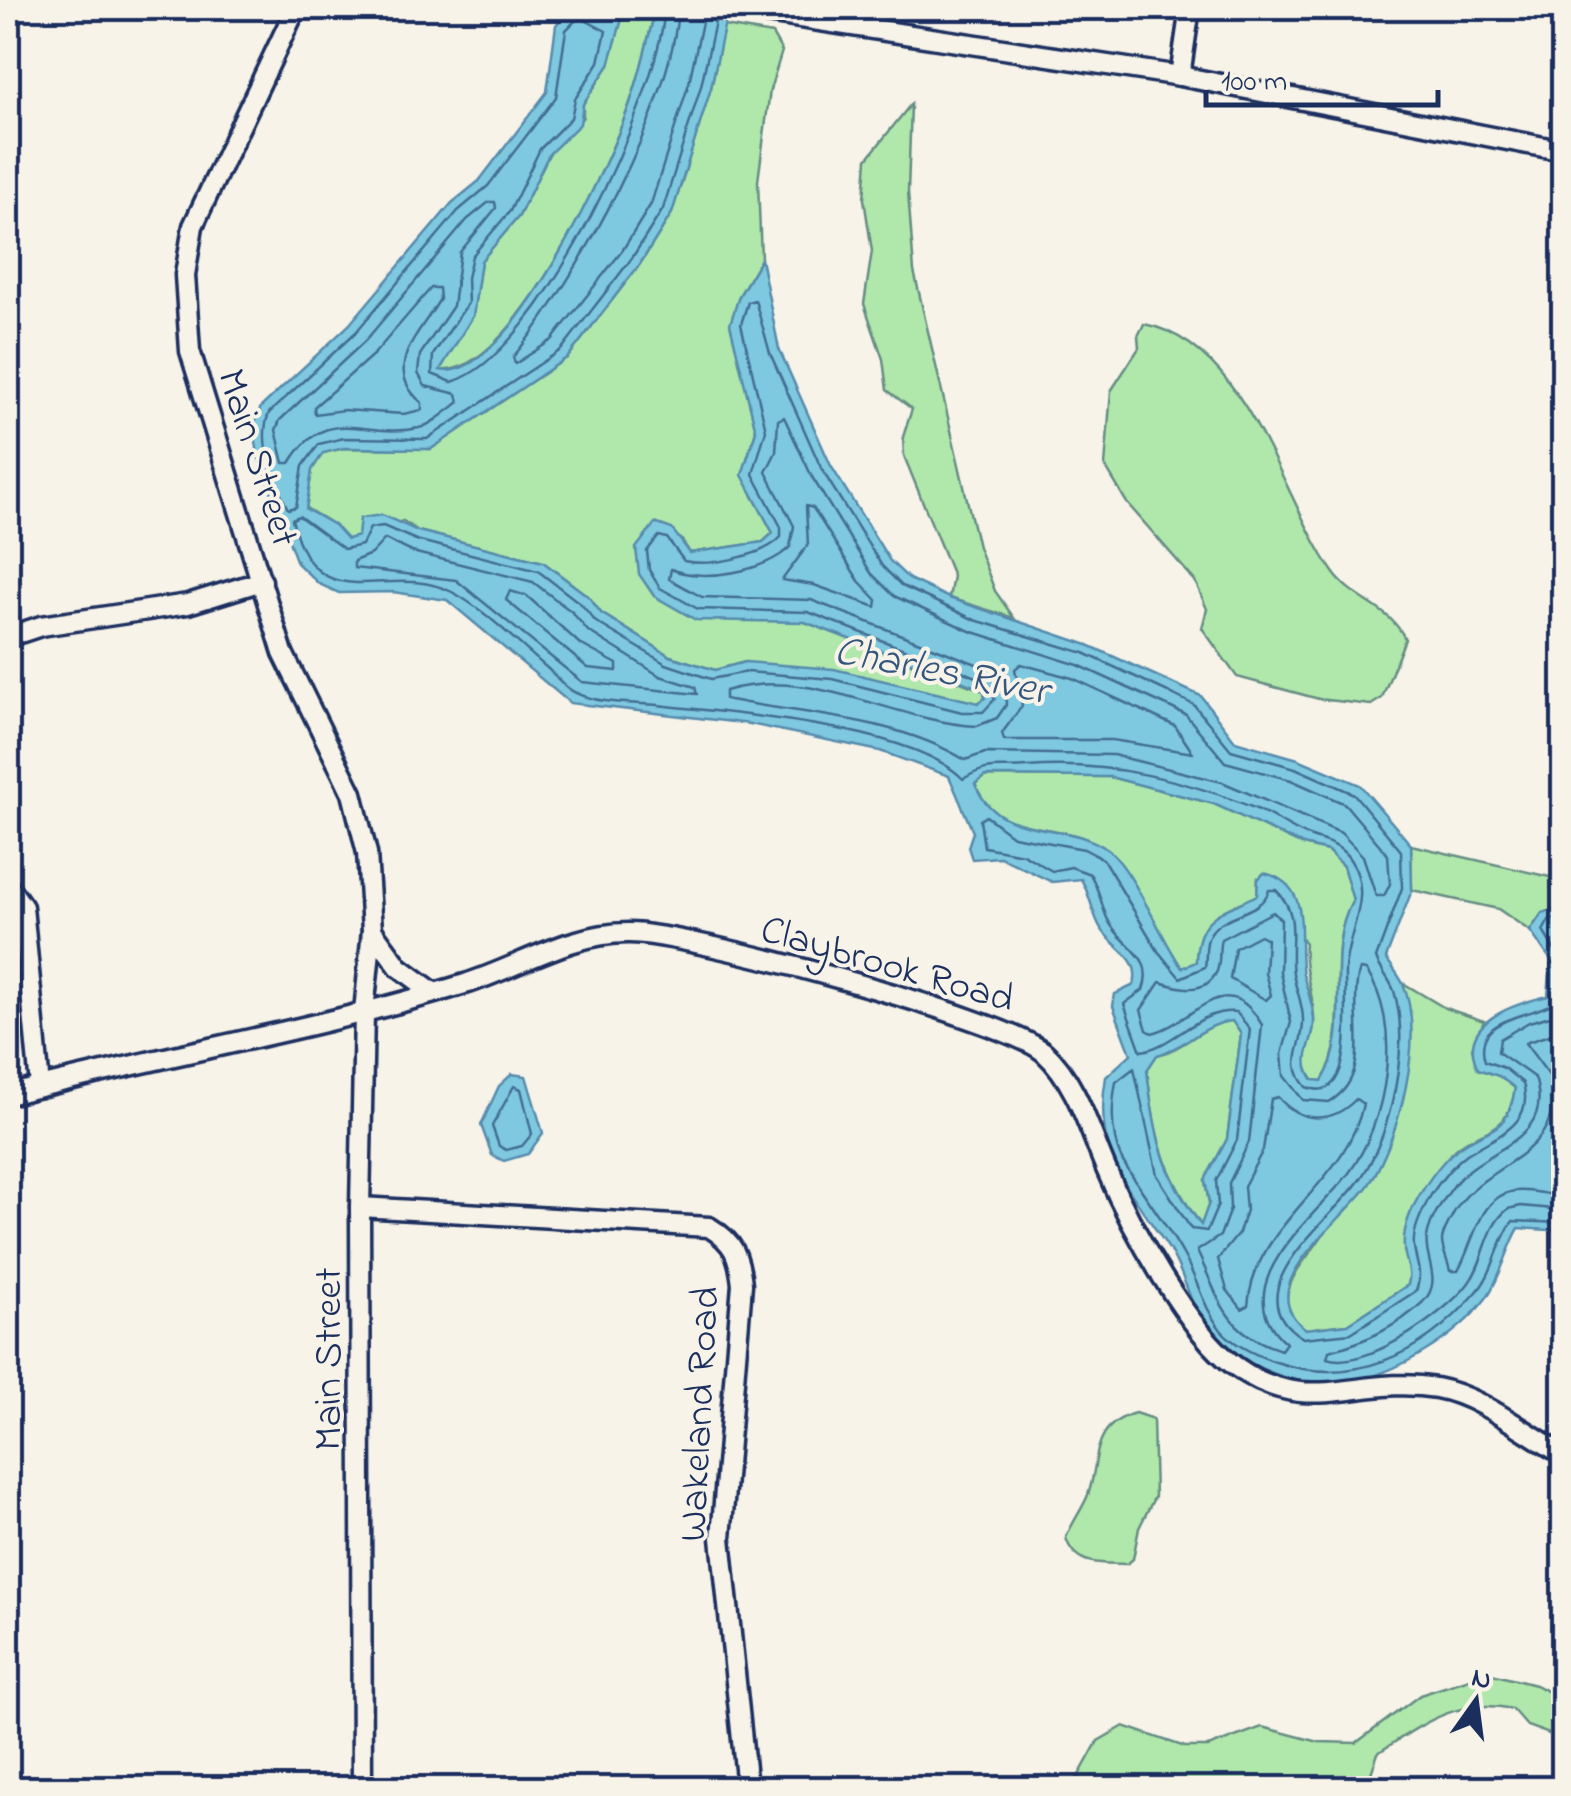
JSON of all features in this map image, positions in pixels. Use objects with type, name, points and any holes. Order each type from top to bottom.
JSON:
[{"type":"street","name":"Main Street","points":[[296,8],[196,217],[185,275],[190,351],[283,653],[362,822],[372,930],[364,1012],[360,1207],[362,1788]]},
{"type":"street","points":[[1180,76],[1190,8]]},
{"type":"street","points":[[742,9],[1180,76],[1564,151]]},
{"type":"street","points":[[8,636],[41,626],[188,604],[262,581]]},
{"type":"street","points":[[8,886],[23,907],[40,1086]]},
{"type":"street","points":[[372,930],[399,967],[433,992]]},
{"type":"street","name":"Claybrook Road","points":[[8,1095],[364,1012],[433,992],[566,944],[629,933],[707,946],[1022,1038],[1058,1068],[1073,1091],[1113,1187],[1168,1283],[1187,1314],[1230,1363],[1269,1386],[1298,1395],[1396,1384],[1440,1388],[1493,1412],[1564,1454]]},
{"type":"street","name":"Wakeland Road","points":[[360,1207],[708,1227],[726,1237],[739,1256],[742,1284],[720,1538],[747,1788]]},
{"type":"green space","points":[[623,15],[654,15],[632,97],[582,213],[527,304],[498,340],[468,363],[439,370],[473,316],[481,261],[519,216],[549,154],[583,117],[583,104],[609,65]]},
{"type":"green space","points":[[724,26],[772,34],[782,51],[770,90],[758,181],[761,259],[739,296],[756,431],[746,462],[753,496],[773,533],[763,542],[690,553],[681,539],[655,523],[756,617],[805,622],[984,691],[985,699],[978,703],[883,681],[745,662],[715,670],[670,656],[601,613],[589,597],[543,562],[418,531],[403,521],[347,540],[334,525],[306,508],[312,469],[323,453],[344,448],[431,449],[568,357],[640,264],[672,213],[711,88]]},
{"type":"green space","points":[[911,104],[908,192],[914,271],[978,547],[995,591],[1014,618],[949,598],[953,576],[904,456],[903,437],[912,409],[887,390],[883,359],[864,304],[872,251],[864,199],[867,159]]},
{"type":"green space","points":[[1144,324],[1180,337],[1210,361],[1235,391],[1258,427],[1333,572],[1390,619],[1405,639],[1382,698],[1371,705],[1319,699],[1237,677],[1202,628],[1207,609],[1195,581],[1127,503],[1105,466],[1111,391],[1139,348],[1138,336]]},
{"type":"green space","points":[[985,776],[1110,777],[1214,804],[1303,845],[1328,851],[1343,866],[1353,900],[1339,944],[1336,1038],[1322,1081],[1313,1080],[1306,1066],[1314,1015],[1305,943],[1258,879],[1257,895],[1221,912],[1206,925],[1197,947],[1196,963],[1182,968],[1127,878],[1100,848],[1070,833],[1023,825],[996,813],[975,784]]},
{"type":"green space","points":[[1411,845],[1563,880],[1563,907],[1542,913],[1530,931],[1498,909],[1412,890]]},
{"type":"green space","points":[[1403,983],[1445,1008],[1484,1021],[1472,1048],[1478,1069],[1499,1076],[1515,1088],[1511,1105],[1498,1125],[1448,1157],[1435,1178],[1404,1251],[1412,1268],[1408,1285],[1348,1324],[1306,1329],[1289,1312],[1289,1287],[1328,1225],[1360,1146],[1409,1015]]},
{"type":"green space","points":[[1232,1020],[1241,1034],[1227,1139],[1205,1180],[1209,1203],[1201,1226],[1177,1187],[1162,1152],[1147,1070],[1157,1055],[1212,1026]]},
{"type":"green space","points":[[1135,1413],[1153,1419],[1155,1496],[1139,1528],[1133,1559],[1127,1564],[1090,1562],[1076,1554],[1066,1538],[1088,1495],[1103,1435],[1120,1419]]},
{"type":"green space","points":[[1488,1673],[1535,1685],[1563,1699],[1563,1739],[1527,1726],[1512,1709],[1475,1706],[1441,1716],[1378,1753],[1366,1788],[1072,1788],[1098,1741],[1124,1726],[1185,1747],[1208,1747],[1262,1727],[1319,1742],[1356,1743],[1420,1695]]},
{"type":"water","name":"Charles River","points":[[656,8],[728,8],[711,88],[672,213],[640,264],[568,357],[431,449],[344,448],[323,453],[312,470],[306,509],[334,525],[347,539],[358,536],[360,518],[382,515],[418,531],[543,562],[589,597],[601,613],[670,656],[715,670],[745,662],[834,669],[978,703],[985,698],[984,690],[805,622],[696,620],[654,596],[639,574],[636,548],[655,523],[672,529],[690,553],[763,542],[773,533],[742,475],[756,431],[730,324],[739,296],[761,259],[779,349],[831,466],[890,561],[909,579],[949,598],[1088,645],[1201,696],[1235,741],[1298,759],[1360,785],[1411,845],[1412,890],[1386,958],[1403,984],[1409,1006],[1406,1086],[1391,1140],[1370,1183],[1294,1273],[1287,1293],[1291,1312],[1306,1329],[1348,1324],[1408,1285],[1405,1233],[1420,1195],[1449,1156],[1503,1121],[1512,1103],[1515,1088],[1499,1076],[1478,1069],[1474,1039],[1481,1027],[1505,1010],[1548,996],[1551,960],[1530,931],[1542,913],[1564,907],[1563,1231],[1519,1228],[1487,1297],[1442,1340],[1405,1363],[1346,1383],[1313,1384],[1262,1369],[1231,1352],[1209,1332],[1169,1249],[1117,1169],[1104,1128],[1106,1077],[1131,1054],[1113,1006],[1115,994],[1134,985],[1133,966],[1099,925],[1081,879],[1052,882],[1000,857],[972,859],[968,847],[973,832],[949,776],[880,751],[750,724],[570,703],[447,600],[393,592],[339,593],[319,584],[297,563],[259,459],[253,426],[261,407],[349,325],[452,203],[479,181],[547,92],[556,25],[568,11],[623,15],[609,65],[583,104],[580,124],[549,154],[519,216],[481,261],[473,316],[440,370],[467,365],[497,342],[555,260],[604,166],[636,86]],"holes":[[[985,776],[1110,777],[1214,804],[1303,845],[1328,851],[1343,866],[1353,900],[1339,945],[1337,1038],[1322,1081],[1313,1080],[1307,1065],[1314,1020],[1301,960],[1300,914],[1291,889],[1280,879],[1264,873],[1258,879],[1257,895],[1213,918],[1201,934],[1196,962],[1182,968],[1137,888],[1108,850],[1091,840],[1000,815],[975,784]],[[1232,1021],[1241,1034],[1227,1139],[1205,1180],[1209,1203],[1201,1225],[1177,1188],[1162,1152],[1147,1070],[1157,1055]]]},
{"type":"water","points":[[512,1074],[526,1076],[543,1133],[528,1154],[504,1161],[492,1155],[481,1125],[499,1086]]}]
